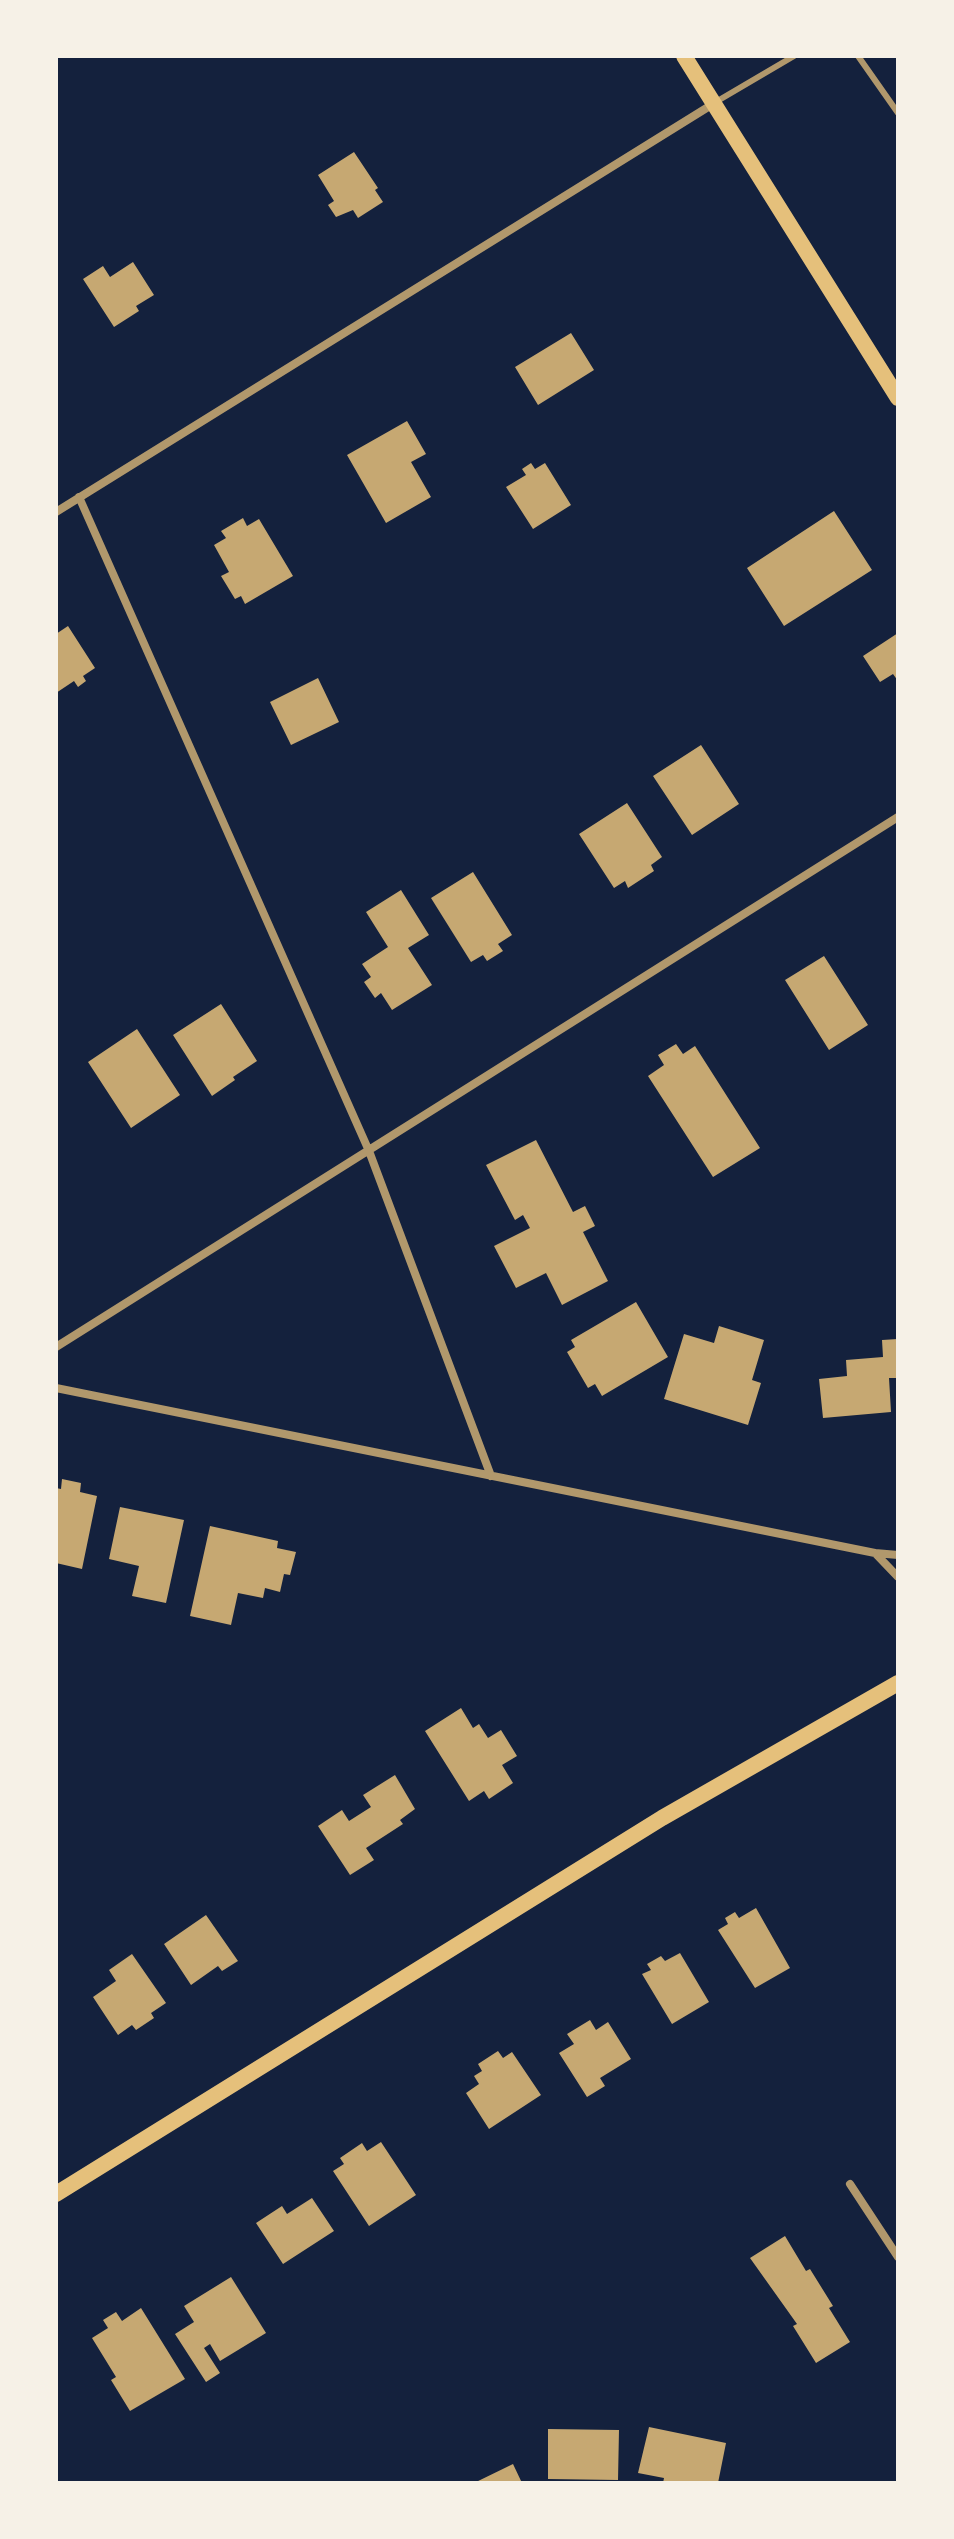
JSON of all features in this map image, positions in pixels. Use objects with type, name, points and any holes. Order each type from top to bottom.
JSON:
[{"type":"main road","points":[[684,56],[898,398]]},
{"type":"main road","points":[[56,2194],[662,1818],[898,1683]]},
{"type":"street","points":[[56,512],[713,104]]},
{"type":"street","points":[[79,497],[369,1151],[491,1476]]},
{"type":"street","points":[[56,1347],[898,817]]},
{"type":"street","points":[[56,1388],[875,1553],[898,1555]]},
{"type":"street","points":[[875,1553],[898,1577]]},
{"type":"street","points":[[850,2184],[898,2257]]},
{"type":"lane","points":[[713,104],[794,56]]},
{"type":"lane","points":[[858,56],[898,113]]},
{"type":"building","points":[[354,152],[378,188],[375,190],[383,202],[358,218],[353,210],[336,217],[328,205],[334,201],[318,175]]},
{"type":"building","points":[[133,262],[154,295],[136,306],[139,311],[114,327],[83,279],[103,266],[110,277]]},
{"type":"building","points":[[571,333],[594,370],[538,405],[515,367]]},
{"type":"building","points":[[407,421],[426,454],[411,462],[431,497],[386,523],[347,455]]},
{"type":"building","points":[[531,463],[535,469],[545,463],[571,505],[533,529],[506,487],[526,475],[522,469]]},
{"type":"building","points":[[834,511],[872,570],[784,626],[747,568]]},
{"type":"building","points":[[243,518],[247,526],[259,519],[293,576],[245,604],[241,596],[235,599],[221,576],[229,572],[214,545],[226,538],[221,531]]},
{"type":"building","points":[[68,626],[95,668],[83,676],[86,681],[78,687],[74,681],[56,693],[56,634]]},
{"type":"building","points":[[898,633],[898,681],[893,674],[880,682],[863,656]]},
{"type":"building","points":[[318,678],[339,722],[291,745],[270,702]]},
{"type":"building","points":[[701,745],[739,804],[692,835],[653,776]]},
{"type":"building","points":[[627,803],[662,857],[651,865],[654,871],[628,888],[625,881],[614,888],[579,834]]},
{"type":"building","points":[[473,872],[512,935],[498,944],[503,951],[487,961],[483,955],[471,962],[431,898]]},
{"type":"building","points":[[401,890],[429,935],[408,948],[432,985],[392,1010],[381,993],[375,998],[364,982],[371,977],[362,964],[388,947],[366,912]]},
{"type":"building","points":[[824,956],[868,1025],[829,1050],[785,980]]},
{"type":"building","points":[[221,1004],[257,1061],[212,1096],[173,1035]]},
{"type":"building","points":[[137,1029],[180,1095],[131,1128],[88,1062]]},
{"type":"building","points":[[676,1044],[683,1054],[695,1046],[760,1148],[713,1177],[648,1076],[664,1065],[658,1055]]},
{"type":"building","points":[[536,1140],[573,1212],[585,1206],[595,1226],[583,1232],[608,1281],[562,1305],[546,1273],[516,1288],[494,1246],[530,1228],[523,1215],[515,1220],[486,1165]]},
{"type":"building","points":[[636,1302],[668,1357],[602,1396],[595,1384],[588,1388],[567,1352],[575,1347],[571,1340]]},
{"type":"building","points":[[719,1326],[764,1340],[752,1380],[761,1383],[748,1425],[664,1399],[684,1334],[714,1343]]},
{"type":"building","points":[[898,1339],[898,1378],[889,1378],[891,1412],[823,1418],[819,1379],[847,1376],[846,1360],[883,1357],[882,1340]]},
{"type":"building","points":[[62,1479],[81,1483],[80,1492],[97,1496],[82,1569],[56,1563],[56,1488],[61,1489]]},
{"type":"building","points":[[120,1507],[184,1520],[166,1603],[132,1596],[139,1566],[109,1559]]},
{"type":"building","points":[[210,1526],[278,1541],[277,1548],[296,1552],[290,1575],[284,1574],[280,1592],[265,1588],[263,1598],[238,1593],[231,1625],[190,1616]]},
{"type":"building","points":[[461,1708],[473,1728],[479,1724],[488,1738],[501,1730],[517,1756],[502,1765],[513,1783],[489,1799],[484,1791],[469,1801],[425,1731]]},
{"type":"building","points":[[395,1775],[415,1809],[400,1820],[403,1824],[366,1848],[374,1860],[350,1875],[318,1826],[342,1810],[349,1821],[371,1807],[363,1795]]},
{"type":"building","points":[[756,1908],[790,1968],[755,1988],[718,1930],[728,1924],[725,1918],[735,1912],[739,1918]]},
{"type":"building","points":[[206,1915],[238,1961],[222,1971],[218,1966],[191,1985],[164,1944]]},
{"type":"building","points":[[680,1953],[709,2002],[672,2024],[642,1974],[651,1970],[647,1964],[661,1956],[665,1961]]},
{"type":"building","points":[[132,1954],[166,2003],[151,2013],[154,2018],[136,2030],[132,2025],[118,2035],[93,1997],[116,1981],[109,1970]]},
{"type":"building","points":[[590,2020],[596,2030],[608,2022],[631,2059],[600,2078],[605,2086],[587,2097],[559,2053],[574,2044],[567,2034]]},
{"type":"building","points":[[498,2051],[503,2058],[512,2052],[541,2095],[489,2129],[466,2093],[479,2084],[474,2076],[482,2071],[478,2064]]},
{"type":"building","points":[[381,2142],[416,2195],[369,2226],[333,2171],[344,2164],[340,2158],[362,2143],[367,2151]]},
{"type":"building","points":[[312,2198],[334,2231],[283,2264],[256,2223],[282,2206],[287,2214]]},
{"type":"building","points":[[785,2236],[806,2271],[810,2269],[833,2306],[829,2308],[850,2342],[816,2363],[793,2326],[797,2324],[750,2258]]},
{"type":"building","points":[[231,2277],[266,2333],[220,2361],[210,2344],[204,2348],[220,2373],[206,2382],[175,2334],[194,2322],[184,2306]]},
{"type":"building","points":[[141,2308],[185,2379],[130,2411],[111,2380],[116,2377],[92,2338],[108,2328],[103,2320],[116,2312],[122,2321]]},
{"type":"building","points":[[649,2427],[726,2443],[718,2483],[663,2483],[664,2478],[638,2473]]},
{"type":"building","points":[[548,2429],[619,2430],[618,2480],[548,2479]]},
{"type":"building","points":[[513,2464],[522,2483],[474,2483]]}]
